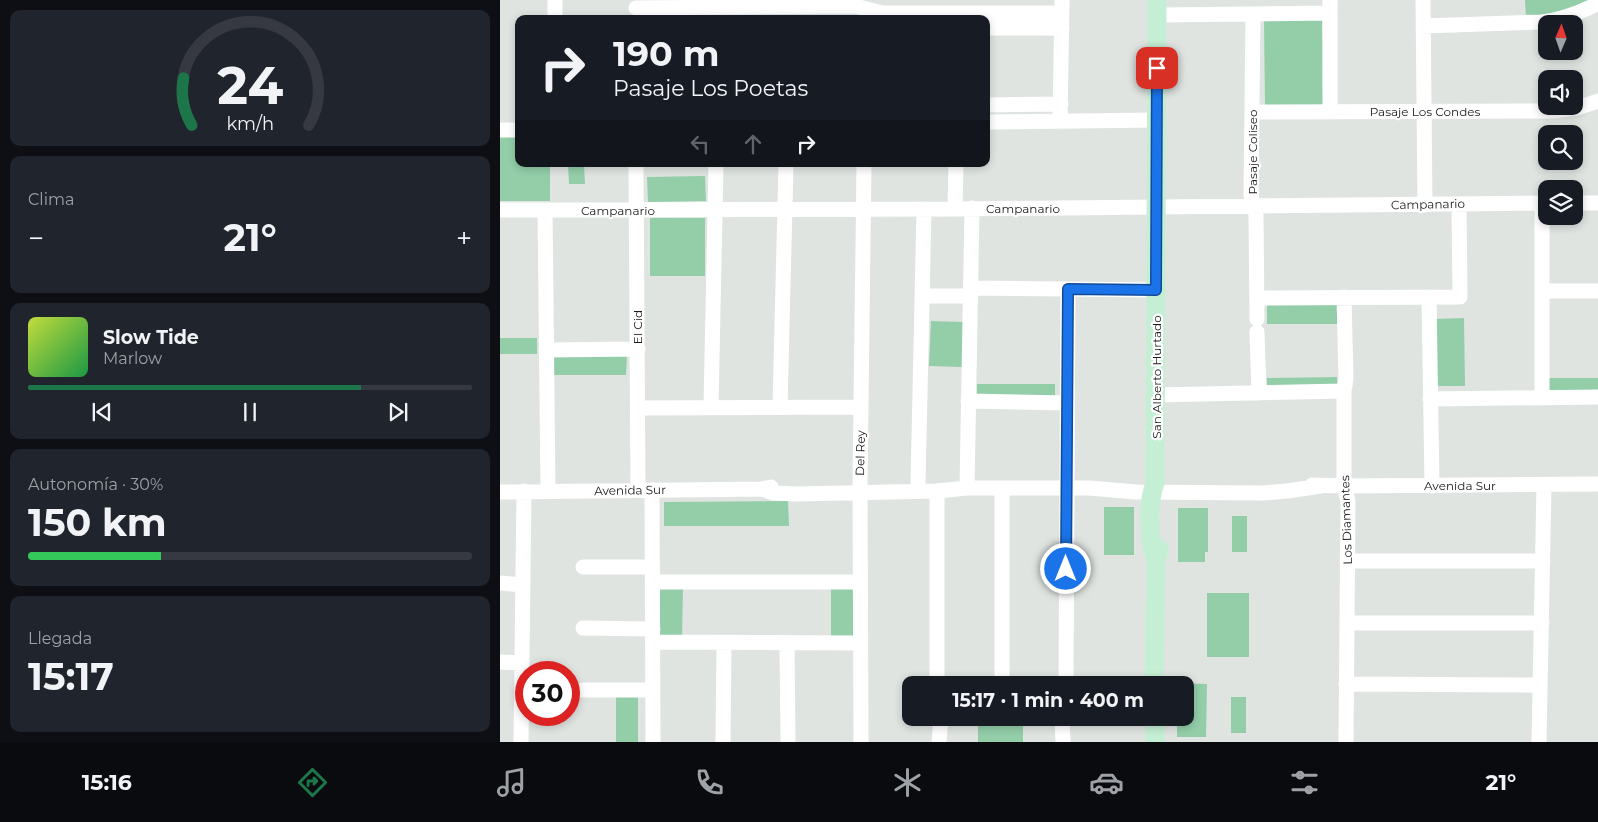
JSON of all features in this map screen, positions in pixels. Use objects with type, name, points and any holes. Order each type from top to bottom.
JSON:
[{"type":"main road","name":"San Alberto Hurtado","points":[[1154,676],[1156,562],[1151,535],[1150,505],[1155,489],[1157,8]]},
{"type":"main road","points":[[1155,726],[1155,742]]},
{"type":"street","points":[[555,15],[556,0]]},
{"type":"street","points":[[1423,0],[1425,204]]},
{"type":"street","points":[[1423,26],[1556,20],[1573,16],[1598,4],[1595,0]]},
{"type":"street","points":[[636,9],[720,13],[792,13],[855,6],[882,13],[1062,14]]},
{"type":"street","points":[[1157,8],[1252,14],[1291,7],[1330,7],[1330,112]]},
{"type":"street","points":[[1060,121],[1062,14]]},
{"type":"street","points":[[990,27],[1062,14]]},
{"type":"street","name":"Pasaje Coliseo","points":[[1252,14],[1251,196],[1256,215],[1258,393]]},
{"type":"street","name":"Pasaje Los Condes","points":[[1252,112],[1553,111],[1577,108],[1598,102]]},
{"type":"street","points":[[990,105],[1061,104]]},
{"type":"street","points":[[990,122],[1157,120]]},
{"type":"street","points":[[500,130],[515,130]]},
{"type":"street","name":"El Cid","points":[[636,167],[638,408],[652,575],[653,742]]},
{"type":"street","points":[[711,407],[716,167]]},
{"type":"street","points":[[780,407],[786,167]]},
{"type":"street","name":"Del Rey","points":[[861,742],[860,489],[864,167]]},
{"type":"street","points":[[955,209],[956,167]]},
{"type":"street","name":"Campanario","points":[[500,210],[955,209],[1538,203]]},
{"type":"street","points":[[1583,203],[1598,203]]},
{"type":"street","points":[[1257,298],[1460,297],[1459,204]]},
{"type":"street","points":[[967,488],[972,208]]},
{"type":"street","points":[[918,484],[924,209]]},
{"type":"street","points":[[545,210],[548,491]]},
{"type":"street","points":[[1542,398],[1544,225]]},
{"type":"street","points":[[1066,676],[1068,289]]},
{"type":"street","points":[[922,296],[971,292],[1068,289],[1156,290]]},
{"type":"street","points":[[1542,291],[1598,291]]},
{"type":"street","name":"Los Diamantes","points":[[1344,297],[1346,379],[1344,391],[1344,486],[1348,501],[1346,742]]},
{"type":"street","points":[[1429,297],[1432,486]]},
{"type":"street","points":[[546,350],[638,349]]},
{"type":"street","points":[[1156,395],[1344,391]]},
{"type":"street","points":[[1430,399],[1598,397]]},
{"type":"street","points":[[968,401],[1067,403]]},
{"type":"street","points":[[638,408],[861,406]]},
{"type":"street","name":"Avenida Sur","points":[[500,492],[761,489],[778,486],[937,491],[967,488],[1089,488],[1111,484],[1155,489],[1291,483],[1321,486],[1598,484]]},
{"type":"street","name":"Avenida Sur","points":[[860,489],[918,484],[967,488]]},
{"type":"street","points":[[1539,742],[1544,485]]},
{"type":"street","points":[[1002,488],[1002,676]]},
{"type":"street","points":[[522,661],[524,491]]},
{"type":"street","points":[[937,491],[937,676]]},
{"type":"street","points":[[1347,561],[1543,561]]},
{"type":"street","points":[[584,567],[652,575],[860,582]]},
{"type":"street","points":[[500,584],[523,585]]},
{"type":"street","points":[[1347,624],[1542,623]]},
{"type":"street","points":[[583,628],[724,643],[860,643]]},
{"type":"street","points":[[723,742],[724,643]]},
{"type":"street","points":[[787,643],[788,742]]},
{"type":"street","points":[[500,662],[515,663]]},
{"type":"street","points":[[1346,684],[1540,685]]},
{"type":"street","points":[[583,690],[653,690]]},
{"type":"street","points":[[521,726],[521,742]]},
{"type":"street","points":[[939,742],[940,726]]},
{"type":"street","points":[[1062,726],[1063,742]]},
{"type":"green space","points":[[1525,0],[1589,0],[1558,14],[1526,18]]},
{"type":"green space","points":[[1264,17],[1322,17],[1323,108],[1265,108]]},
{"type":"green space","points":[[500,136],[515,136],[515,167],[550,167],[550,201],[500,201]]},
{"type":"green space","points":[[568,167],[584,167],[585,184],[569,184]]},
{"type":"green space","points":[[705,176],[706,201],[648,202],[647,177]]},
{"type":"green space","points":[[650,218],[705,218],[705,276],[650,276]]},
{"type":"green space","points":[[1267,302],[1338,302],[1339,324],[1267,324]]},
{"type":"green space","points":[[1464,318],[1465,386],[1437,386],[1435,319]]},
{"type":"green space","points":[[931,321],[964,322],[962,367],[929,366]]},
{"type":"green space","points":[[500,338],[537,338],[537,354],[500,354]]},
{"type":"green space","points":[[550,355],[627,356],[626,375],[550,375]]},
{"type":"green space","points":[[1337,377],[1337,390],[1267,391],[1267,378]]},
{"type":"green space","points":[[1549,378],[1598,378],[1598,392],[1549,393]]},
{"type":"green space","points":[[977,384],[1055,384],[1055,396],[977,397]]},
{"type":"green space","points":[[788,501],[789,526],[664,526],[664,502]]},
{"type":"green space","points":[[1104,507],[1134,507],[1134,555],[1104,555]]},
{"type":"green space","points":[[1178,508],[1208,508],[1208,552],[1205,552],[1205,562],[1178,562]]},
{"type":"green space","points":[[1232,516],[1247,516],[1247,552],[1232,552]]},
{"type":"green space","points":[[660,587],[683,587],[682,639],[660,639]]},
{"type":"green space","points":[[831,588],[853,588],[853,639],[831,639]]},
{"type":"green space","points":[[1207,593],[1249,593],[1249,657],[1207,657]]},
{"type":"green space","points":[[1194,684],[1207,684],[1206,737],[1177,737],[1177,726],[1194,726]]},
{"type":"green space","points":[[616,694],[638,694],[638,742],[616,742]]},
{"type":"green space","points":[[1231,697],[1246,697],[1246,733],[1231,733]]},
{"type":"green space","points":[[978,726],[1023,726],[1023,742],[978,742]]},
{"type":"route","points":[[1066,569],[1068,289],[1156,290],[1157,68]]}]
